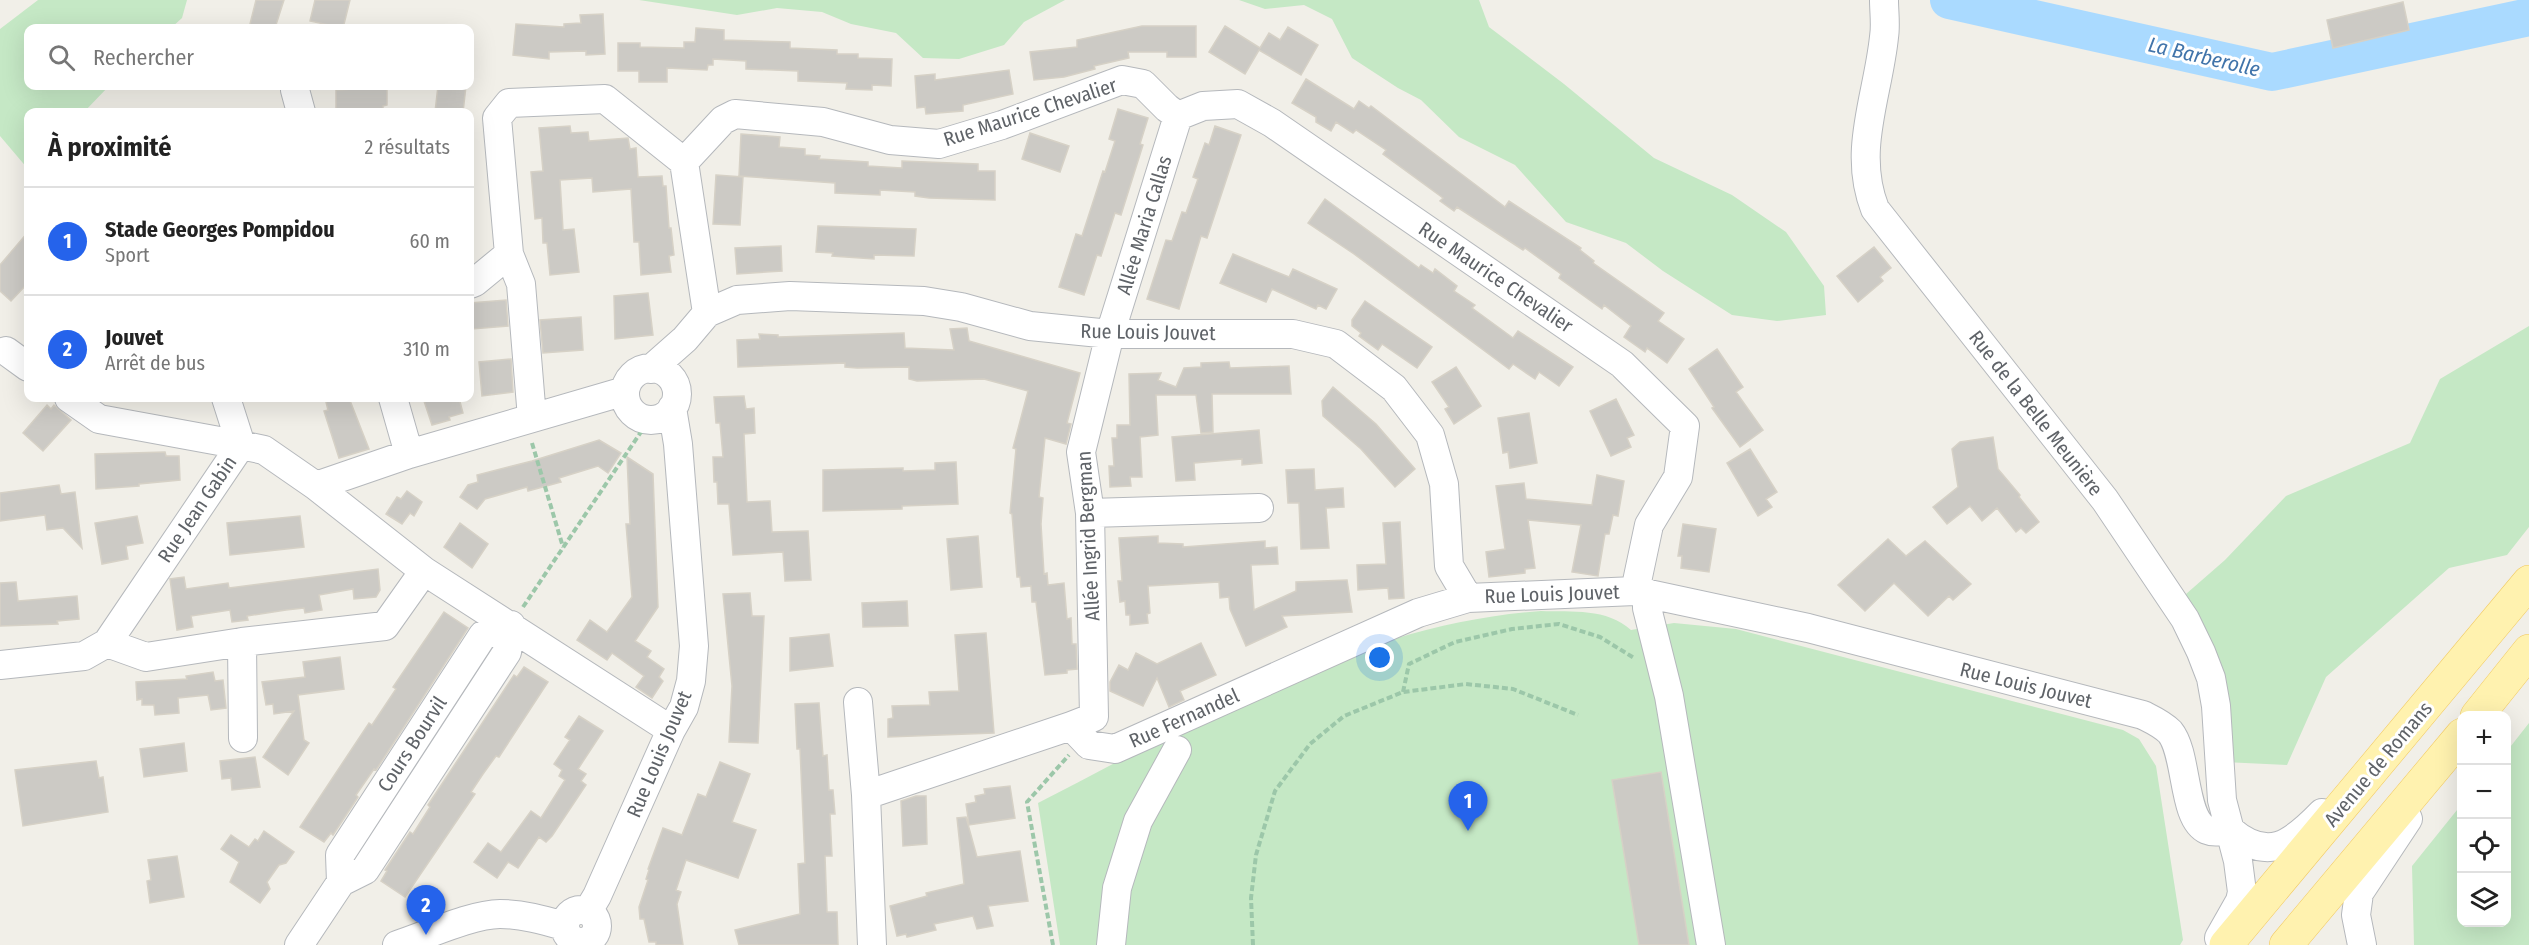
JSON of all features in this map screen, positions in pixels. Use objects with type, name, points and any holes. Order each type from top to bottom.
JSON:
[{"type":"main road","name":"Avenue de Romans","points":[[2226,945],[2529,582]]},
{"type":"main road","points":[[2481,711],[2529,651]]},
{"type":"main road","points":[[2286,945],[2457,742]]},
{"type":"street","name":"Rue de la Belle Meunière","points":[[1884,0],[1885,35],[1864,154],[1868,190],[1875,209],[2105,500],[2185,619],[2211,678],[2216,706],[2222,800],[2238,861],[2242,892],[2240,901],[2214,945]]},
{"type":"street","name":"Rue Maurice Chevalier","points":[[684,162],[723,120],[735,114],[823,122],[890,140],[939,144],[1002,125],[1122,80],[1143,84],[1178,116],[1203,106],[1238,104],[1272,123],[1622,364],[1685,426],[1678,477],[1649,525],[1641,592]]},
{"type":"street","points":[[528,418],[521,284],[509,254],[497,118],[509,103],[605,99],[684,162],[707,313]]},
{"type":"street","name":"Allée Maria Callas","points":[[1110,334],[1178,116]]},
{"type":"street","points":[[474,282],[509,254]]},
{"type":"street","name":"Rue Louis Jouvet","points":[[661,374],[685,339],[707,313],[737,300],[790,296],[924,301],[961,307],[1030,326],[1110,334],[1293,334],[1336,344],[1394,388],[1430,435],[1444,484],[1449,566],[1468,598],[1641,592],[1808,628],[2143,715],[2159,723],[2171,734],[2178,747],[2193,813],[2199,823],[2206,830],[2217,832],[2229,830]]},
{"type":"street","name":"Allée Ingrid Bergman","points":[[1077,733],[1094,717],[1090,513],[1081,452],[1110,334]]},
{"type":"street","points":[[637,372],[661,374],[677,394],[661,416],[633,414],[628,407],[625,391],[627,384],[637,372]]},
{"type":"street","points":[[316,486],[409,454],[625,391]]},
{"type":"street","points":[[75,402],[99,419],[241,445],[227,402]]},
{"type":"street","points":[[394,402],[409,454]]},
{"type":"street","name":"Rue Louis Jouvet","points":[[592,931],[597,896],[671,730],[684,707],[691,681],[694,646],[678,444],[661,416]]},
{"type":"street","name":"Rue Jean Gabin","points":[[0,665],[84,656],[107,643],[241,445],[264,450],[316,486],[424,571],[671,730]]},
{"type":"street","points":[[1090,513],[1259,508]]},
{"type":"street","points":[[107,643],[146,657],[242,642],[385,626],[424,571]]},
{"type":"street","points":[[1641,592],[1669,696],[1711,945]]},
{"type":"street","name":"Rue Fernandel","points":[[1077,733],[1089,745],[1115,749],[1418,613],[1468,598]]},
{"type":"street","name":"Cours Bourvil","points":[[298,945],[341,882],[340,855],[483,635],[511,625]]},
{"type":"street","points":[[242,642],[243,738]]},
{"type":"street","points":[[858,702],[866,795],[872,945]]},
{"type":"street","points":[[2229,830],[2250,845],[2263,848],[2285,843],[2298,837],[2420,713]]},
{"type":"street","points":[[866,795],[1077,733]]},
{"type":"street","points":[[2362,945],[2356,915],[2359,893],[2457,744]]},
{"type":"street","points":[[1111,945],[1117,888],[1138,821],[1177,750]]},
{"type":"street","points":[[397,945],[496,914],[518,914],[564,926],[566,935],[574,942],[583,943],[592,931]]},
{"type":"path","points":[[511,625],[563,547],[661,416]]},
{"type":"path","points":[[528,418],[563,547]]},
{"type":"path","points":[[1403,692],[1409,664],[1455,642],[1512,629],[1559,624],[1600,637],[1639,661]]},
{"type":"path","points":[[1253,945],[1251,898],[1256,855],[1275,791],[1310,744],[1344,716],[1403,692],[1466,684],[1513,689],[1578,716]]},
{"type":"path","points":[[1053,945],[1028,802],[1077,733]]},
{"type":"green space","points":[[38,0],[187,0],[182,18],[175,24],[24,24],[24,90],[105,90],[88,108],[24,108],[24,164],[0,136],[0,29]]},
{"type":"green space","points":[[639,0],[1065,0],[1024,22],[1004,45],[959,59],[923,58],[896,33],[851,24],[822,12],[777,8],[737,15]]},
{"type":"green space","points":[[1239,0],[1479,0],[1489,27],[1564,84],[1654,158],[1732,195],[1786,232],[1824,286],[1826,315],[1777,321],[1732,315],[1663,271],[1626,243],[1566,222],[1515,165],[1459,137],[1421,100],[1352,58],[1332,19],[1304,5],[1265,9]]},
{"type":"green space","points":[[2529,326],[2529,527],[2507,555],[2449,568],[2326,677],[2287,765],[2224,762],[2225,686],[2186,594],[2225,560],[2286,496],[2410,443],[2440,379]]},
{"type":"green space","points":[[1541,611],[1600,615],[1622,623],[1631,630],[1674,623],[1736,629],[2123,730],[2139,739],[2156,766],[2183,940],[2180,945],[1060,945],[1038,803],[1219,710],[1281,681],[1344,656],[1408,635],[1473,620]]},
{"type":"green space","points":[[2529,723],[2529,945],[2414,945],[2412,866],[2457,810],[2457,927],[2511,927],[2511,746]]},
{"type":"building","points":[[256,0],[284,0],[276,24],[250,24]]},
{"type":"building","points":[[315,0],[350,0],[344,24],[310,21]]},
{"type":"building","points":[[2403,2],[2409,30],[2333,48],[2327,20]]},
{"type":"building","points":[[603,14],[605,54],[586,55],[586,51],[549,52],[549,59],[513,55],[516,24],[564,27],[564,24],[581,23],[580,15]]},
{"type":"building","points":[[1142,26],[1196,26],[1196,57],[1167,57],[1167,52],[1128,52],[1129,58],[1094,66],[1095,69],[1064,77],[1034,80],[1030,52],[1077,47],[1077,40]]},
{"type":"building","points":[[1225,26],[1260,48],[1269,33],[1280,40],[1288,27],[1318,45],[1301,75],[1259,50],[1245,74],[1209,52]]},
{"type":"building","points":[[696,28],[724,30],[724,40],[790,42],[790,48],[837,50],[837,54],[858,54],[858,58],[892,59],[891,86],[872,85],[872,90],[846,89],[847,83],[798,81],[798,71],[746,69],[746,61],[713,59],[713,65],[708,65],[707,70],[667,68],[667,82],[639,82],[639,71],[618,71],[618,43],[640,43],[640,47],[684,48],[684,42],[695,42]]},
{"type":"building","points":[[1009,70],[1013,94],[963,105],[963,111],[926,114],[925,107],[917,108],[915,76],[935,74],[935,80]]},
{"type":"building","points":[[1306,79],[1354,109],[1359,101],[1369,108],[1371,106],[1505,207],[1509,201],[1581,248],[1580,250],[1594,261],[1593,263],[1664,313],[1658,321],[1684,339],[1667,363],[1647,348],[1645,352],[1624,337],[1631,326],[1604,305],[1602,309],[1559,278],[1561,274],[1525,248],[1523,250],[1457,207],[1454,211],[1440,201],[1443,198],[1383,154],[1386,150],[1356,130],[1353,133],[1336,122],[1331,131],[1316,122],[1316,117],[1292,103]]},
{"type":"building","points":[[336,90],[387,90],[387,105],[383,108],[336,108]]},
{"type":"building","points":[[438,90],[466,90],[463,108],[435,108]]},
{"type":"building","points":[[1118,109],[1148,118],[1140,144],[1143,145],[1121,215],[1115,213],[1101,256],[1097,255],[1084,295],[1059,287],[1076,234],[1082,236],[1103,171],[1105,172],[1115,141],[1109,139]]},
{"type":"building","points":[[570,126],[571,133],[588,132],[589,141],[628,138],[630,149],[636,148],[638,177],[662,176],[663,186],[666,186],[669,228],[671,228],[674,255],[669,256],[671,272],[641,275],[639,242],[634,242],[631,189],[593,192],[592,178],[560,180],[563,230],[574,229],[579,272],[550,275],[547,243],[543,243],[542,218],[535,219],[531,172],[543,171],[539,128]]},
{"type":"building","points":[[1215,126],[1241,135],[1207,238],[1201,236],[1179,309],[1147,299],[1166,240],[1172,241],[1182,212],[1186,213],[1198,179],[1193,177],[1205,143],[1209,145]]},
{"type":"building","points":[[1030,133],[1069,146],[1060,172],[1022,159]]},
{"type":"building","points":[[741,134],[780,137],[779,147],[805,149],[805,155],[820,156],[819,159],[868,162],[868,166],[902,168],[902,161],[978,164],[978,171],[995,171],[995,200],[929,198],[915,196],[915,192],[880,190],[880,195],[835,193],[835,183],[739,176]]},
{"type":"building","points":[[716,175],[743,177],[740,225],[713,224]]},
{"type":"building","points":[[1325,199],[1419,268],[1421,265],[1433,273],[1435,269],[1457,286],[1454,291],[1475,305],[1472,308],[1513,338],[1518,331],[1573,367],[1559,386],[1539,372],[1535,379],[1513,364],[1509,369],[1354,254],[1308,223]]},
{"type":"building","points":[[818,226],[916,229],[914,256],[874,255],[874,259],[832,256],[833,253],[816,252]]},
{"type":"building","points":[[24,237],[24,287],[11,301],[0,291],[0,265]]},
{"type":"building","points":[[781,246],[782,271],[737,274],[735,248]]},
{"type":"building","points":[[1874,247],[1891,268],[1880,277],[1883,281],[1858,302],[1837,276]]},
{"type":"building","points":[[1233,254],[1289,277],[1293,269],[1337,289],[1326,309],[1318,305],[1316,309],[1272,289],[1266,302],[1220,283]]},
{"type":"building","points":[[648,293],[653,335],[615,339],[614,296]]},
{"type":"building","points":[[506,300],[508,326],[474,329],[474,303]]},
{"type":"building","points":[[1365,301],[1432,347],[1417,368],[1382,344],[1378,350],[1359,336],[1361,333],[1352,326],[1352,320]]},
{"type":"building","points":[[581,317],[583,350],[543,353],[540,320]]},
{"type":"building","points":[[967,328],[969,341],[1080,373],[1067,423],[1071,424],[1066,444],[1045,438],[1039,497],[1043,498],[1041,524],[1044,574],[1047,573],[1048,585],[1064,583],[1067,619],[1071,618],[1072,644],[1076,644],[1077,669],[1067,670],[1067,673],[1045,675],[1036,602],[1032,602],[1031,586],[1021,587],[1020,577],[1017,577],[1012,514],[1010,513],[1016,449],[1013,448],[1028,391],[984,379],[917,381],[909,379],[909,367],[857,368],[845,367],[845,363],[738,367],[737,340],[760,339],[759,334],[778,335],[778,337],[904,333],[905,348],[954,350],[950,329]]},
{"type":"building","points":[[1717,349],[1743,387],[1736,392],[1763,430],[1740,447],[1712,408],[1714,407],[1689,369]]},
{"type":"building","points":[[511,359],[513,392],[482,396],[479,362]]},
{"type":"building","points":[[1229,362],[1230,368],[1289,366],[1291,394],[1212,394],[1213,432],[1201,433],[1196,395],[1156,395],[1158,435],[1140,437],[1142,477],[1130,477],[1131,486],[1110,487],[1109,466],[1114,466],[1112,438],[1117,438],[1117,425],[1130,425],[1129,374],[1161,373],[1158,380],[1176,387],[1184,368],[1201,367],[1201,363]]},
{"type":"building","points":[[1456,367],[1481,406],[1454,424],[1445,409],[1449,407],[1432,382]]},
{"type":"building","points":[[1333,387],[1376,424],[1415,469],[1395,487],[1361,449],[1323,416],[1322,401]]},
{"type":"building","points":[[744,396],[746,409],[754,408],[755,433],[744,434],[747,502],[770,501],[772,532],[808,531],[811,580],[785,581],[783,552],[733,555],[729,504],[718,504],[717,482],[714,482],[713,457],[723,457],[720,423],[716,423],[714,397]]},
{"type":"building","points":[[1616,399],[1634,435],[1627,438],[1631,447],[1611,456],[1590,411]]},
{"type":"building","points":[[326,402],[351,402],[369,449],[339,458],[324,411],[328,410]]},
{"type":"building","points":[[424,402],[460,402],[463,413],[449,417],[450,420],[432,425]]},
{"type":"building","points":[[47,405],[51,409],[54,405],[71,420],[43,451],[23,433]]},
{"type":"building","points":[[1529,413],[1537,463],[1510,468],[1508,452],[1503,453],[1498,418]]},
{"type":"building","points":[[1259,430],[1262,463],[1242,465],[1242,459],[1194,463],[1195,480],[1176,481],[1172,437]]},
{"type":"building","points":[[1993,437],[1998,469],[2039,522],[2026,533],[2021,528],[2016,532],[1997,508],[1982,521],[1970,506],[1947,524],[1933,507],[1958,487],[1952,449],[1960,442]]},
{"type":"building","points":[[599,440],[621,453],[608,473],[598,466],[559,478],[561,482],[528,491],[527,487],[485,499],[477,509],[460,497],[468,485],[478,482],[477,475]]},
{"type":"building","points":[[1750,449],[1777,492],[1766,499],[1772,507],[1758,516],[1727,463]]},
{"type":"building","points":[[165,452],[166,456],[179,456],[180,480],[96,489],[95,454]]},
{"type":"building","points":[[627,457],[653,474],[658,607],[635,641],[651,651],[647,657],[664,669],[659,677],[663,681],[652,698],[636,687],[644,676],[612,653],[607,660],[577,640],[590,620],[607,632],[632,597],[626,524],[630,524]]},
{"type":"building","points":[[956,462],[958,504],[902,506],[902,509],[823,511],[823,470],[903,468],[903,471],[935,470],[935,463]]},
{"type":"building","points":[[1314,469],[1315,490],[1343,488],[1344,507],[1326,508],[1329,548],[1301,549],[1299,503],[1288,503],[1286,470]]},
{"type":"building","points":[[1597,475],[1624,481],[1618,516],[1613,515],[1609,534],[1605,534],[1598,576],[1572,572],[1581,525],[1528,520],[1535,568],[1525,569],[1525,573],[1489,577],[1486,552],[1505,549],[1496,486],[1524,483],[1526,499],[1592,505]]},
{"type":"building","points":[[59,485],[61,494],[75,492],[82,548],[63,528],[47,530],[45,515],[0,521],[0,493]]},
{"type":"building","points":[[407,491],[422,502],[414,516],[410,513],[402,524],[386,514],[397,497],[401,499]]},
{"type":"building","points":[[137,516],[143,543],[126,546],[128,559],[102,564],[95,523]]},
{"type":"building","points":[[300,516],[304,547],[230,555],[227,523]]},
{"type":"building","points":[[1400,522],[1404,598],[1389,599],[1388,588],[1358,590],[1357,565],[1386,564],[1383,523]]},
{"type":"building","points":[[460,523],[488,544],[472,568],[444,547]]},
{"type":"building","points":[[1683,524],[1716,529],[1709,572],[1681,568],[1682,556],[1678,556]]},
{"type":"building","points":[[978,536],[982,587],[951,590],[947,539]]},
{"type":"building","points":[[1158,536],[1158,543],[1183,544],[1183,547],[1265,541],[1265,548],[1277,547],[1278,564],[1251,565],[1254,610],[1296,591],[1296,582],[1347,580],[1352,612],[1282,616],[1287,627],[1246,646],[1230,609],[1229,597],[1220,598],[1219,582],[1148,586],[1150,613],[1147,614],[1148,623],[1130,625],[1130,615],[1126,615],[1125,601],[1120,602],[1118,581],[1122,581],[1119,538]]},
{"type":"building","points":[[1888,539],[1906,556],[1925,541],[1971,584],[1953,600],[1949,596],[1928,616],[1894,583],[1865,611],[1838,585]]},
{"type":"building","points":[[378,569],[380,590],[376,597],[354,599],[353,589],[319,595],[322,610],[305,613],[304,608],[286,610],[247,616],[248,620],[232,622],[230,610],[191,616],[193,627],[177,630],[170,579],[184,577],[186,589],[228,583],[229,588]]},
{"type":"building","points":[[16,582],[18,601],[77,596],[79,619],[57,621],[58,624],[0,626],[0,583]]},
{"type":"building","points":[[750,593],[752,616],[764,616],[758,743],[729,742],[732,686],[723,594]]},
{"type":"building","points":[[907,601],[908,626],[863,627],[862,603]]},
{"type":"building","points":[[444,612],[468,628],[376,770],[374,769],[356,795],[358,797],[333,835],[331,833],[324,842],[300,827],[369,723],[372,725],[396,689],[393,687]]},
{"type":"building","points":[[986,633],[994,733],[888,737],[888,719],[893,718],[892,706],[930,705],[929,692],[959,691],[955,635]]},
{"type":"building","points":[[829,634],[833,666],[790,671],[790,638]]},
{"type":"building","points":[[1201,643],[1216,675],[1180,691],[1184,700],[1169,707],[1157,678],[1143,706],[1110,691],[1110,682],[1119,665],[1128,670],[1136,653],[1157,664]]},
{"type":"building","points":[[340,657],[344,689],[298,695],[304,740],[309,743],[288,775],[263,757],[294,711],[274,714],[273,704],[266,705],[262,682],[305,677],[303,662]]},
{"type":"building","points":[[524,667],[548,682],[499,757],[496,756],[471,792],[475,794],[405,897],[381,881],[387,871],[385,870],[410,832],[413,834],[430,807],[428,805],[514,675],[517,677]]},
{"type":"building","points":[[213,672],[215,681],[223,680],[226,708],[211,710],[208,695],[178,698],[179,713],[155,715],[154,705],[142,705],[142,699],[137,700],[136,682],[187,679],[186,676]]},
{"type":"building","points":[[819,703],[823,756],[827,755],[829,790],[833,790],[835,814],[830,814],[832,856],[825,856],[827,912],[837,912],[838,945],[739,945],[735,930],[800,914],[798,864],[805,863],[800,749],[797,749],[795,704]]},
{"type":"building","points":[[579,716],[603,731],[578,769],[586,774],[581,781],[586,785],[552,836],[546,842],[539,837],[518,868],[508,862],[497,878],[474,862],[488,843],[501,852],[531,811],[541,818],[565,780],[559,776],[562,770],[554,764],[570,740],[565,737]]},
{"type":"building","points":[[184,743],[187,771],[144,777],[140,749]]},
{"type":"building","points":[[255,757],[260,787],[232,790],[231,778],[222,779],[220,761]]},
{"type":"building","points":[[96,761],[99,778],[103,777],[108,812],[23,826],[15,770]]},
{"type":"building","points":[[720,762],[750,774],[732,822],[756,830],[738,878],[686,860],[676,890],[681,892],[677,904],[683,945],[656,945],[656,942],[649,942],[644,919],[640,919],[639,907],[648,880],[646,879],[648,869],[663,828],[682,835],[698,794],[706,797]]},
{"type":"building","points":[[1661,772],[1689,945],[1639,945],[1612,780]]},
{"type":"building","points":[[1010,786],[1015,818],[969,825],[966,804],[976,802],[975,796],[985,794],[984,789]]},
{"type":"building","points":[[916,796],[926,796],[927,844],[903,846],[901,801]]},
{"type":"building","points":[[966,817],[977,857],[1020,851],[1028,901],[988,906],[993,926],[977,929],[973,916],[934,924],[936,930],[907,937],[906,934],[897,936],[890,906],[927,896],[926,893],[964,884],[957,818]]},
{"type":"building","points":[[264,831],[294,852],[286,863],[279,865],[267,882],[270,889],[260,903],[230,882],[239,862],[221,849],[231,835],[249,847],[255,839],[258,841]]},
{"type":"building","points":[[177,856],[184,897],[150,903],[147,881],[151,880],[148,860]]},
{"type":"waterway","name":"La Barberolle","points":[[1949,0],[2272,72],[2529,17]]},
{"type":"place","name":"Stade Georges Pompidou","points":[[1468,831]]},
{"type":"place","name":"Jouvet","points":[[426,935]]}]
